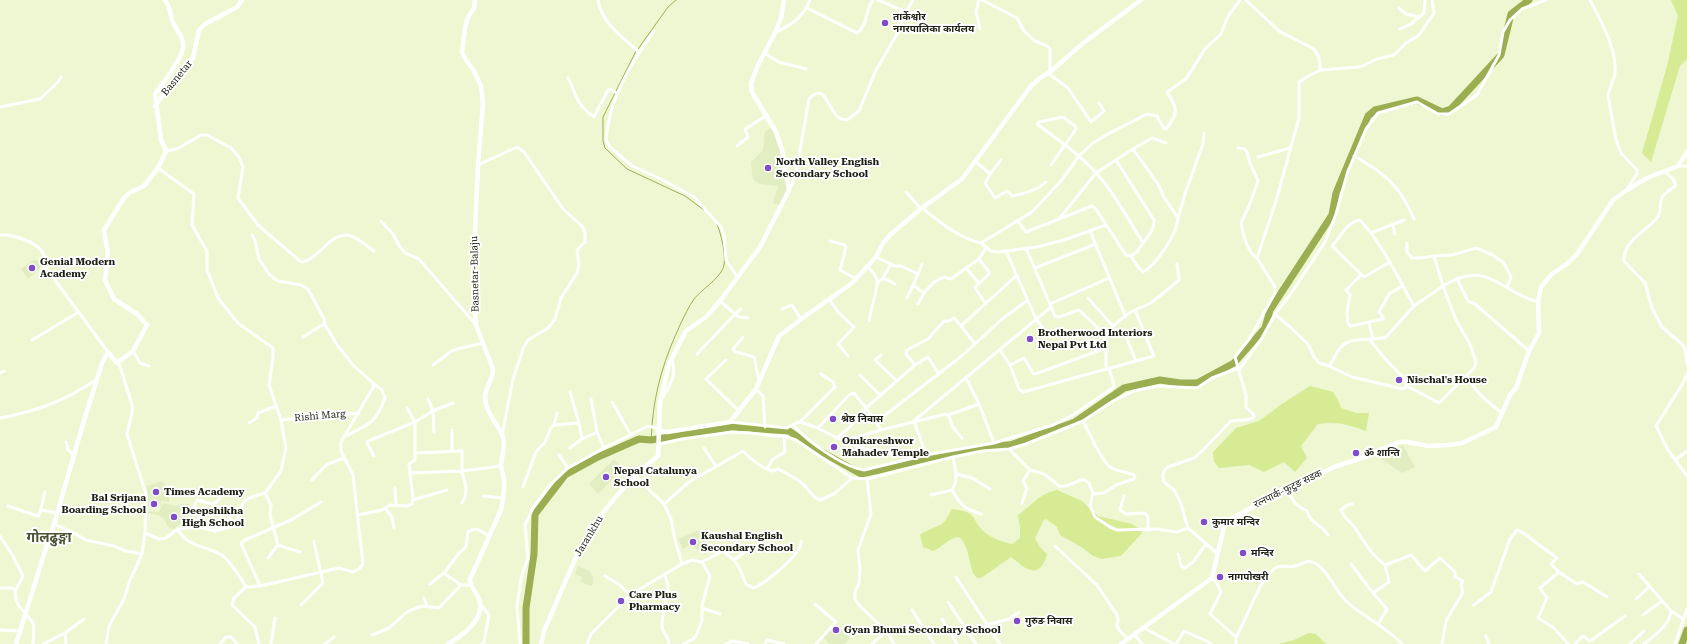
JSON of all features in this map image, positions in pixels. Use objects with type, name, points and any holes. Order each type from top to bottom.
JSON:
[{"type":"street","points":[[165,0],[170,7],[172,21],[183,42],[184,48],[155,94],[155,106],[161,140],[166,152]]},
{"type":"street","name":"Basnetar","points":[[155,106],[173,81],[193,58],[199,30],[205,24],[237,7],[242,0]]},
{"type":"street","name":"Basnetar-Balaju","points":[[471,585],[471,576],[501,510],[504,480],[501,466],[504,441],[488,411],[485,399],[487,388],[493,377],[493,370],[476,325],[473,275],[478,165],[482,116],[481,86],[474,71],[462,52],[465,28],[468,17],[474,8],[475,0]]},
{"type":"street","points":[[598,0],[599,8],[606,21],[639,52]]},
{"type":"street","points":[[784,0],[782,18],[757,67],[751,84],[752,92],[776,132],[782,150],[789,190]]},
{"type":"street","points":[[775,33],[795,23],[807,8],[810,0]]},
{"type":"street","points":[[807,8],[857,33],[865,23],[870,4],[873,0]]},
{"type":"street","points":[[878,0],[906,12]]},
{"type":"street","points":[[913,0],[906,12],[896,36],[875,72],[859,111],[847,120],[840,119],[824,95],[819,93],[812,94],[808,99],[795,178],[760,246],[720,302],[706,317],[686,331],[669,364],[660,401],[657,429],[659,444],[682,439],[732,432],[784,436],[796,440],[852,478],[867,479],[953,457],[982,451],[1009,449],[1058,432],[1083,421],[1113,401],[1134,391],[1158,386],[1197,388],[1212,378],[1239,369],[1262,338],[1275,314],[1290,295],[1325,242],[1354,156],[1366,129],[1378,113],[1417,102],[1438,114],[1450,114],[1477,95],[1499,55],[1503,32],[1510,20],[1522,9],[1546,0]]},
{"type":"street","points":[[979,0],[976,12],[980,29]]},
{"type":"street","points":[[982,0],[1017,18],[1024,31],[1035,41],[1047,46],[1050,49],[1049,72]]},
{"type":"street","points":[[730,422],[756,389],[779,336],[801,319],[830,300],[856,279],[876,258],[883,243],[890,234],[921,208],[962,179],[1031,86],[1082,44],[1141,0]]},
{"type":"street","points":[[981,244],[1032,212],[1061,181],[1079,156],[1093,143],[1106,134],[1147,114],[1157,116],[1164,129],[1166,129],[1172,121],[1176,110],[1175,103],[1167,92],[1186,79],[1205,49],[1221,34],[1228,16],[1239,0]]},
{"type":"street","points":[[1246,0],[1279,31],[1314,50],[1319,56],[1320,67],[1322,70]]},
{"type":"street","points":[[1400,29],[1412,24],[1424,13],[1425,0]]},
{"type":"street","points":[[1257,258],[1276,202],[1299,118],[1299,82],[1322,70],[1360,67],[1377,59],[1394,55],[1406,43],[1419,35],[1424,29],[1434,13],[1432,0]]},
{"type":"street","points":[[1590,0],[1608,41],[1614,60],[1614,76],[1608,96],[1616,140],[1621,153],[1637,170],[1637,174],[1627,190]]},
{"type":"street","points":[[1400,8],[1406,14],[1419,17]]},
{"type":"street","points":[[654,30],[631,64],[612,104],[606,132],[606,140],[608,144],[632,166],[661,178],[694,197],[720,227],[724,236],[726,260],[738,278]]},
{"type":"street","points":[[764,53],[780,62],[806,69]]},
{"type":"street","points":[[1049,72],[1068,88],[1092,122],[1104,111],[1099,103]]},
{"type":"street","points":[[0,107],[40,99],[58,82],[60,78]]},
{"type":"street","points":[[568,78],[572,83],[575,95],[582,106],[594,117],[607,91],[610,89],[617,93]]},
{"type":"street","points":[[737,146],[748,137],[745,129],[766,116]]},
{"type":"street","points":[[1051,164],[1064,144],[1076,129],[1075,126],[1063,117],[1037,124],[1064,144],[1079,156],[1096,173],[1103,181],[1143,243]]},
{"type":"street","points":[[1017,220],[1026,232],[1092,206],[1095,208],[1126,255],[1131,256],[1143,272],[1156,261],[1173,234],[1191,176],[1203,144],[1204,133]]},
{"type":"street","points":[[117,363],[133,351],[147,325],[137,314],[114,299],[105,280],[108,254],[104,230],[124,198],[129,193],[144,186],[158,168],[166,152],[177,149],[201,135],[207,135],[231,148],[239,157],[243,167],[238,198],[258,225],[301,262],[307,261],[336,237],[349,235],[374,251]]},
{"type":"street","points":[[1058,220],[1096,173],[1152,138],[1166,143]]},
{"type":"street","points":[[478,165],[517,147],[524,152],[563,209],[582,226],[585,232],[585,242],[577,250],[579,264],[577,273],[561,298],[555,319],[548,328],[528,340],[523,349],[513,379],[502,435]]},
{"type":"street","points":[[1134,148],[1178,218]]},
{"type":"street","points":[[1218,554],[1188,528],[1180,501],[1174,490],[1164,482],[1163,476],[1164,471],[1168,467],[1194,458],[1217,437],[1231,421],[1244,421],[1254,417],[1254,415],[1246,407],[1246,395],[1235,357],[1250,338],[1275,293],[1275,287],[1257,258],[1248,248],[1241,222],[1249,206],[1258,181],[1247,152],[1245,149],[1238,148]]},
{"type":"street","points":[[1258,157],[1290,148]]},
{"type":"street","points":[[1678,166],[1687,152]]},
{"type":"street","points":[[1354,156],[1381,171],[1388,178],[1406,200],[1414,219]]},
{"type":"street","points":[[1001,160],[985,183],[995,198],[1007,191],[1012,196],[1021,195],[1040,187],[1046,182]]},
{"type":"street","points":[[1116,160],[1154,220],[1155,224],[1141,248],[1131,256]]},
{"type":"street","points":[[975,161],[990,174]]},
{"type":"street","points":[[1678,166],[1687,166]]},
{"type":"street","name":"रत्नपार्क-फुटुङ सडक","points":[[1212,578],[1221,538],[1227,522],[1287,489],[1334,467],[1354,461],[1399,442],[1408,442],[1428,446],[1462,443],[1496,427],[1510,395],[1516,388],[1529,351],[1539,333],[1538,302],[1541,287],[1552,274],[1568,263],[1577,254],[1606,209],[1614,200],[1647,178],[1678,166]]},
{"type":"street","points":[[145,533],[159,539],[166,538],[178,529],[198,527],[215,531],[236,524],[241,504],[249,497],[265,493],[281,471],[286,448],[281,420],[269,385],[273,348],[238,323],[218,298],[207,270],[207,251],[192,225],[194,194],[158,168]]},
{"type":"street","points":[[1664,171],[1674,179],[1676,185],[1664,194],[1661,201],[1658,218],[1636,237],[1624,254],[1624,261],[1644,283],[1652,308],[1662,327],[1683,345],[1687,364]]},
{"type":"street","points":[[906,192],[921,208],[942,224],[963,237],[981,244],[991,251],[1006,251],[1055,242],[1106,225]]},
{"type":"street","points":[[1390,262],[1364,277],[1333,247],[1345,229],[1358,220],[1371,233],[1390,262],[1414,306]]},
{"type":"street","points":[[1371,233],[1404,220]]},
{"type":"street","points":[[381,221],[393,234],[405,253],[419,259],[476,325]]},
{"type":"street","points":[[1393,225],[1395,234]]},
{"type":"street","points":[[1090,231],[1125,315]]},
{"type":"street","points":[[0,235],[13,235],[25,239],[44,254],[46,268],[120,366],[133,408],[127,434],[146,494],[145,533],[142,554],[130,580],[124,599],[109,626],[106,644]]},
{"type":"street","points":[[252,235],[255,240],[259,259],[269,274],[278,281],[301,285],[308,289],[338,346],[353,365],[382,390],[385,398],[376,418],[367,425],[346,436]]},
{"type":"street","points":[[830,241],[845,245],[846,247],[840,270],[856,279]]},
{"type":"street","points":[[1407,243],[1407,252],[1412,258],[1452,255],[1476,248],[1491,254],[1504,263],[1511,277],[1507,288]]},
{"type":"street","points":[[1035,268],[1096,244]]},
{"type":"street","points":[[918,304],[924,293],[934,282],[944,277],[952,279],[979,259],[986,248]]},
{"type":"street","points":[[793,425],[803,436],[815,444],[856,469],[864,470],[907,458],[994,443],[1053,425],[1094,402],[1114,387],[1108,369],[1103,333],[1079,310],[1057,317],[1026,248]]},
{"type":"street","points":[[1006,251],[1036,319],[1045,331],[1048,332],[1088,335],[1103,333],[1125,315],[1151,303],[1179,280],[1177,264]]},
{"type":"street","points":[[1369,323],[1371,339],[1388,362],[1402,376],[1407,386],[1439,403],[1474,368],[1476,362],[1470,344],[1456,320],[1443,286],[1434,256]]},
{"type":"street","points":[[876,258],[903,267],[918,274]]},
{"type":"street","points":[[979,259],[989,274],[976,286],[976,291],[986,304]]},
{"type":"street","points":[[869,321],[878,283],[883,278],[891,264]]},
{"type":"street","points":[[907,298],[922,264]]},
{"type":"street","points":[[868,267],[878,283]]},
{"type":"street","points":[[966,268],[979,283]]},
{"type":"street","points":[[1329,366],[1335,359],[1341,347],[1355,340],[1386,337],[1414,306],[1443,286],[1457,280],[1479,274],[1486,276],[1512,292],[1538,302]]},
{"type":"street","points":[[961,326],[1017,275]]},
{"type":"street","points":[[1361,275],[1346,290],[1350,295],[1347,318],[1348,324],[1351,326],[1383,319],[1379,312],[1389,294],[1402,286]]},
{"type":"street","points":[[883,278],[895,284]]},
{"type":"street","points":[[914,421],[1051,306],[1109,278]]},
{"type":"street","points":[[1457,280],[1468,301],[1475,304],[1529,351]]},
{"type":"street","points":[[913,285],[924,293]]},
{"type":"street","points":[[1088,298],[1112,325]]},
{"type":"street","points":[[830,300],[838,312],[854,327],[838,344],[848,356]]},
{"type":"street","points":[[876,422],[958,359],[1002,319],[1028,300]]},
{"type":"street","points":[[720,302],[740,317],[748,318]]},
{"type":"street","points":[[782,309],[792,305],[801,319]]},
{"type":"street","points":[[697,354],[741,309]]},
{"type":"street","points":[[1000,350],[1010,365],[1019,389],[1023,392],[1154,356],[1135,310]]},
{"type":"street","points":[[32,340],[79,312]]},
{"type":"street","points":[[1275,314],[1290,326],[1308,344],[1314,357],[1319,363],[1352,376],[1403,389],[1407,386]]},
{"type":"street","points":[[915,365],[906,354],[907,350],[928,339],[944,321],[949,321],[954,318],[975,344]]},
{"type":"street","points":[[303,337],[322,325],[326,325]]},
{"type":"street","points":[[1124,332],[1136,361]]},
{"type":"street","points":[[743,337],[733,349],[736,352],[754,357],[759,382]]},
{"type":"street","points":[[433,365],[453,350],[483,343]]},
{"type":"street","points":[[1010,365],[1024,358],[1035,374],[1106,348]]},
{"type":"street","points":[[133,351],[140,363],[149,366]]},
{"type":"street","points":[[16,644],[24,614],[54,524],[102,363],[108,352]]},
{"type":"street","points":[[881,355],[874,360],[897,381]]},
{"type":"street","points":[[836,438],[848,429],[866,408],[915,365],[928,357],[939,374]]},
{"type":"street","points":[[726,360],[706,380],[739,411]]},
{"type":"street","points":[[0,373],[4,371]]},
{"type":"street","points":[[520,644],[517,606],[521,578],[528,558],[525,525],[533,508],[550,485],[568,468],[648,426],[667,432],[730,422],[765,427],[787,428],[800,422],[835,387],[832,382],[821,374]]},
{"type":"street","points":[[860,374],[881,396]]},
{"type":"street","points":[[1687,374],[1683,383],[1656,425],[1668,450],[1687,476]]},
{"type":"street","points":[[1467,375],[1470,383],[1480,395],[1502,413]]},
{"type":"street","points":[[966,378],[979,404],[994,443]]},
{"type":"street","points":[[0,418],[43,408],[72,396],[97,380]]},
{"type":"street","points":[[260,644],[255,627],[232,605],[234,598],[246,587],[260,586],[339,568],[353,572],[359,569],[363,564],[353,475],[341,451],[341,442],[346,436],[374,386],[372,382]]},
{"type":"street","points":[[756,389],[763,396],[765,427]]},
{"type":"street","points":[[570,392],[582,439]]},
{"type":"street","points":[[818,428],[851,393],[854,393],[881,430]]},
{"type":"street","points":[[591,398],[597,432],[604,448]]},
{"type":"street","points":[[428,400],[433,411],[434,432]]},
{"type":"street","points":[[612,402],[631,435]]},
{"type":"street","points":[[374,456],[367,443],[368,441],[415,422],[433,411],[453,403]]},
{"type":"street","points":[[844,441],[914,421],[946,414],[948,415],[979,404]]},
{"type":"street","points":[[250,422],[257,418],[258,413],[276,406]]},
{"type":"street","points":[[358,515],[385,508],[390,505],[407,506],[412,504],[410,462],[415,460],[416,453],[415,422],[407,408]]},
{"type":"street","name":"Rishi Marg","points":[[281,420],[360,412]]},
{"type":"street","points":[[523,487],[536,452],[545,442],[551,428],[554,425],[557,413]]},
{"type":"street","points":[[948,415],[952,426],[962,438]]},
{"type":"street","points":[[914,421],[926,455]]},
{"type":"street","points":[[1083,421],[1103,459],[1111,467],[1134,475],[1135,477],[1134,479],[1116,485],[1104,493],[1093,494]]},
{"type":"street","points":[[800,422],[818,428],[836,438],[872,451],[894,454]]},
{"type":"street","points":[[554,425],[579,423]]},
{"type":"street","points":[[452,430],[452,451]]},
{"type":"street","points":[[570,448],[582,439],[597,432]]},
{"type":"street","points":[[767,469],[773,459],[785,452],[784,436]]},
{"type":"street","points":[[66,442],[68,450],[74,455]]},
{"type":"street","name":"Jarankhu","points":[[541,644],[544,631],[580,548],[610,503],[658,456],[659,444]]},
{"type":"street","points":[[704,448],[716,466]]},
{"type":"street","points":[[1009,449],[1030,470],[1044,474],[1062,487],[1085,480],[1092,487],[1093,494],[1090,506],[1095,517],[1110,527],[1117,530],[1177,532],[1188,528]]},
{"type":"street","points":[[416,453],[462,451],[462,471],[467,486],[466,497],[462,503]]},
{"type":"street","points":[[664,504],[689,482],[743,451],[767,469],[772,471],[778,469],[789,475],[804,485],[810,494],[820,500],[834,494],[852,478]]},
{"type":"street","points":[[1675,460],[1687,451]]},
{"type":"street","points":[[559,455],[568,468]]},
{"type":"street","points":[[953,457],[956,474],[952,490],[961,505],[968,510],[981,514]]},
{"type":"street","points":[[312,480],[326,465],[344,458]]},
{"type":"street","points":[[410,473],[462,471],[501,466]]},
{"type":"street","points":[[1022,503],[1027,488],[1023,482],[1030,470]]},
{"type":"street","points":[[956,474],[972,478],[990,489]]},
{"type":"street","points":[[636,476],[664,504],[671,519],[682,564]]},
{"type":"street","points":[[867,479],[871,514],[858,550],[860,570],[859,583],[855,592],[855,599],[859,605],[888,632],[894,644]]},
{"type":"street","points":[[395,488],[396,506]]},
{"type":"street","points":[[1287,489],[1293,502],[1307,510],[1309,519],[1325,530],[1328,535]]},
{"type":"street","points":[[413,500],[447,490]]},
{"type":"street","points":[[931,495],[952,490]]},
{"type":"street","points":[[8,506],[38,516],[45,492]]},
{"type":"street","points":[[265,493],[271,505],[270,515],[278,545]]},
{"type":"street","points":[[483,496],[503,498]]},
{"type":"street","points":[[1124,496],[1120,510],[1126,514],[1145,513],[1148,517],[1148,530]]},
{"type":"street","points":[[125,497],[146,501]]},
{"type":"street","points":[[198,527],[198,518],[193,510],[197,500],[214,505],[220,498]]},
{"type":"street","points":[[260,586],[241,543],[291,520],[321,502]]},
{"type":"street","points":[[1352,504],[1347,505],[1341,510],[1343,516],[1354,526],[1366,548],[1385,566],[1389,582],[1373,593]]},
{"type":"street","points":[[385,508],[392,517],[394,528]]},
{"type":"street","points":[[41,510],[57,513]]},
{"type":"street","points":[[230,512],[230,526]]},
{"type":"street","points":[[215,531],[216,520]]},
{"type":"street","points":[[54,524],[86,540],[142,554]]},
{"type":"street","points":[[178,529],[184,539],[222,556],[236,572],[246,587]]},
{"type":"street","points":[[430,584],[444,573],[466,546],[468,532],[473,529],[477,529],[489,536]]},
{"type":"street","points":[[1474,605],[1491,592],[1510,539],[1517,530],[1522,532],[1556,558],[1552,564],[1559,572],[1577,584],[1583,582],[1607,596]]},
{"type":"street","points":[[0,536],[13,556],[23,576],[16,590],[16,598],[24,614],[33,622],[33,644]]},
{"type":"street","points":[[587,644],[591,634],[630,595],[682,564],[692,560],[702,562],[723,552],[734,560],[740,569],[746,584],[753,588],[766,582],[792,558],[800,548],[801,541]]},
{"type":"street","points":[[301,605],[323,583],[314,542]]},
{"type":"street","points":[[1178,554],[1181,566],[1185,568],[1193,562],[1206,544]]},
{"type":"street","points":[[278,545],[300,552]]},
{"type":"street","points":[[268,558],[278,545]]},
{"type":"street","points":[[1055,546],[1097,585],[1118,619],[1116,626],[1128,639]]},
{"type":"street","points":[[734,560],[744,553]]},
{"type":"street","points":[[1385,566],[1411,555],[1425,571],[1440,558],[1455,572],[1455,577],[1463,581],[1461,585],[1463,592],[1446,621],[1442,644]]},
{"type":"street","points":[[1236,644],[1236,638],[1261,586],[1270,572],[1279,566],[1295,566],[1306,561],[1316,564],[1324,571],[1345,600],[1402,644]]},
{"type":"street","points":[[683,644],[693,639],[697,634],[702,620],[702,608],[710,576],[702,562]]},
{"type":"street","points":[[1351,564],[1387,609],[1378,624]]},
{"type":"street","points":[[1559,572],[1540,588],[1548,598],[1538,618],[1554,628],[1568,644]]},
{"type":"street","points":[[444,573],[461,585],[471,585],[479,598],[480,603],[479,613],[472,625],[464,634],[448,644]]},
{"type":"street","points":[[1639,574],[1671,611],[1683,619]]},
{"type":"street","points":[[665,575],[669,589],[662,628],[669,641],[669,644]]},
{"type":"street","points":[[605,576],[620,585],[630,595]]},
{"type":"street","points":[[956,577],[986,625],[1000,644]]},
{"type":"street","points":[[1121,644],[1212,578],[1217,583],[1221,592],[1210,614],[1236,638]]},
{"type":"street","points":[[372,634],[389,628],[407,612],[427,606],[440,608],[461,585]]},
{"type":"street","points":[[1636,599],[1650,586]]},
{"type":"street","points":[[0,588],[11,588],[16,590]]},
{"type":"street","points":[[424,598],[427,606]]},
{"type":"street","points":[[1643,615],[1662,601]]},
{"type":"street","points":[[948,602],[976,644]]},
{"type":"street","points":[[480,603],[489,615],[484,642],[482,644]]},
{"type":"street","points":[[814,604],[836,622],[816,644]]},
{"type":"street","points":[[702,608],[720,614]]},
{"type":"street","points":[[1675,644],[1687,609]]},
{"type":"street","points":[[912,610],[934,644]]},
{"type":"street","points":[[1644,644],[1657,633],[1669,619],[1671,611]]},
{"type":"street","points":[[986,625],[1009,619],[1019,612]]},
{"type":"street","points":[[1575,644],[1582,636],[1590,641],[1625,616]]},
{"type":"street","points":[[271,644],[275,618]]},
{"type":"street","points":[[43,644],[64,633],[84,619]]},
{"type":"street","points":[[942,620],[957,644]]},
{"type":"street","points":[[1144,628],[1175,644],[1184,631],[1211,643]]},
{"type":"street","points":[[0,630],[20,631]]},
{"type":"street","points":[[1630,644],[1644,631]]},
{"type":"street","points":[[872,644],[884,633],[888,632]]},
{"type":"street","points":[[64,633],[66,644]]},
{"type":"street","points":[[1135,635],[1142,644]]},
{"type":"street","points":[[1486,636],[1489,644]]},
{"type":"street","points":[[220,644],[226,637],[231,637],[237,644]]},
{"type":"street","points":[[325,644],[334,637]]},
{"type":"street","points":[[765,644],[767,640],[784,644]]},
{"type":"street","points":[[726,644],[733,641],[748,644]]},
{"type":"shaded area","name":"North Valley English Secondary School","points":[[773,127],[777,135],[788,184],[782,205],[773,203],[778,186],[760,184],[754,180],[752,174],[751,162],[763,150],[765,131]]},
{"type":"shaded area","name":"Genial Modern Academy","points":[[43,258],[42,266],[28,279],[21,269],[35,259],[37,261]]},
{"type":"shaded area","points":[[1403,445],[1415,467],[1402,473],[1381,459],[1379,455]]},
{"type":"shaded area","name":"Nepal Catalunya School","points":[[614,459],[623,469],[598,494],[589,484]]},
{"type":"shaded area","name":"Times Academy","points":[[161,481],[165,483],[166,493],[169,493],[169,502],[161,501],[161,506],[147,506],[147,486]]},
{"type":"shaded area","name":"Deepshikha High School","points":[[163,503],[176,506],[181,504],[190,504],[185,523],[178,525],[174,529],[169,528],[164,519],[158,515],[146,513],[145,511],[159,512]]},
{"type":"shaded area","name":"Kaushal English Secondary School","points":[[699,530],[708,546],[698,550],[690,545],[683,549],[678,539]]},
{"type":"shaded area","points":[[578,566],[589,571],[593,577],[593,584],[591,586],[580,582],[582,577],[575,574]]},
{"type":"shaded area","name":"Gyan Bhumi Secondary School","points":[[836,623],[850,639],[844,644],[829,644],[823,637]]},
{"type":"green space","points":[[1671,0],[1687,0],[1687,59],[1680,66],[1651,162],[1642,153],[1667,66],[1678,16]]},
{"type":"green space","points":[[1310,386],[1333,392],[1341,408],[1356,413],[1369,413],[1366,431],[1343,424],[1318,424],[1301,446],[1307,458],[1295,472],[1284,462],[1264,472],[1249,465],[1219,468],[1214,462],[1213,452],[1236,428],[1259,421]]},
{"type":"green space","points":[[1057,490],[1082,501],[1098,516],[1132,524],[1141,530],[1142,533],[1121,556],[1102,559],[1093,556],[1083,548],[1060,535],[1057,527],[1046,519],[1044,520],[1035,538],[1040,547],[1047,554],[1044,563],[1040,568],[1037,570],[1028,569],[1023,567],[1011,557],[981,578],[977,578],[973,573],[965,545],[962,540],[958,538],[951,539],[933,551],[923,547],[920,535],[927,530],[942,524],[952,509],[968,513],[989,536],[1012,544],[1020,538],[1018,515],[1040,497]]},
{"type":"green space","points":[[1309,633],[1316,634],[1326,644],[1279,644],[1294,640]]},
{"type":"waterway","points":[[638,49],[668,7],[676,0]]},
{"type":"waterway","points":[[526,644],[526,608],[534,554],[535,514],[565,475],[598,457],[639,439],[651,440],[732,427],[789,431],[811,446],[861,474],[937,456],[1010,445],[1075,422],[1124,388],[1160,380],[1180,383],[1197,383],[1234,363],[1265,328],[1270,310],[1332,215],[1336,193],[1368,116],[1375,110],[1417,100],[1442,112],[1451,109],[1501,55],[1511,14],[1529,0]]},
{"type":"waterway","points":[[636,51],[603,117],[603,141],[605,148],[627,169],[685,196],[704,210]]},
{"type":"waterway","points":[[652,425],[658,385],[675,336],[694,299],[720,274],[724,265],[723,244],[717,224]]},
{"type":"waterway","points":[[651,440],[652,428]]},
{"type":"waterway","points":[[1682,644],[1687,630]]},
{"type":"place","name":"तार्केश्वोर नगरपालिका कार्यलय","points":[[885,23]]},
{"type":"place","name":"North Valley English Secondary School","points":[[768,168]]},
{"type":"place","name":"Genial Modern Academy","points":[[32,268]]},
{"type":"place","name":"Brotherwood Interiors Nepal Pvt Ltd","points":[[1030,339]]},
{"type":"place","name":"Nischal's House","points":[[1399,380]]},
{"type":"place","name":"श्रेष्ठ निवास","points":[[833,419]]},
{"type":"place","name":"Omkareshwor Mahadev Temple","points":[[834,447]]},
{"type":"place","name":"ॐ शान्ति","points":[[1356,453]]},
{"type":"place","name":"Nepal Catalunya School","points":[[606,477]]},
{"type":"place","name":"Times Academy","points":[[156,492]]},
{"type":"place","name":"Bal Srijana Boarding School","points":[[154,504]]},
{"type":"place","name":"Deepshikha High School","points":[[174,517]]},
{"type":"place","name":"कुमार मन्दिर","points":[[1204,522]]},
{"type":"place","name":"Kaushal English Secondary School","points":[[693,542]]},
{"type":"place","name":"मन्दिर","points":[[1243,553]]},
{"type":"place","name":"नागपोखरी","points":[[1220,577]]},
{"type":"place","name":"Care Plus Pharmacy","points":[[621,601]]},
{"type":"place","name":"गुरुङ निवास","points":[[1017,621]]},
{"type":"place","name":"Gyan Bhumi Secondary School","points":[[836,630]]},
{"type":"district","name":"गोलढुङ्गा","points":[[49,538]]}]
